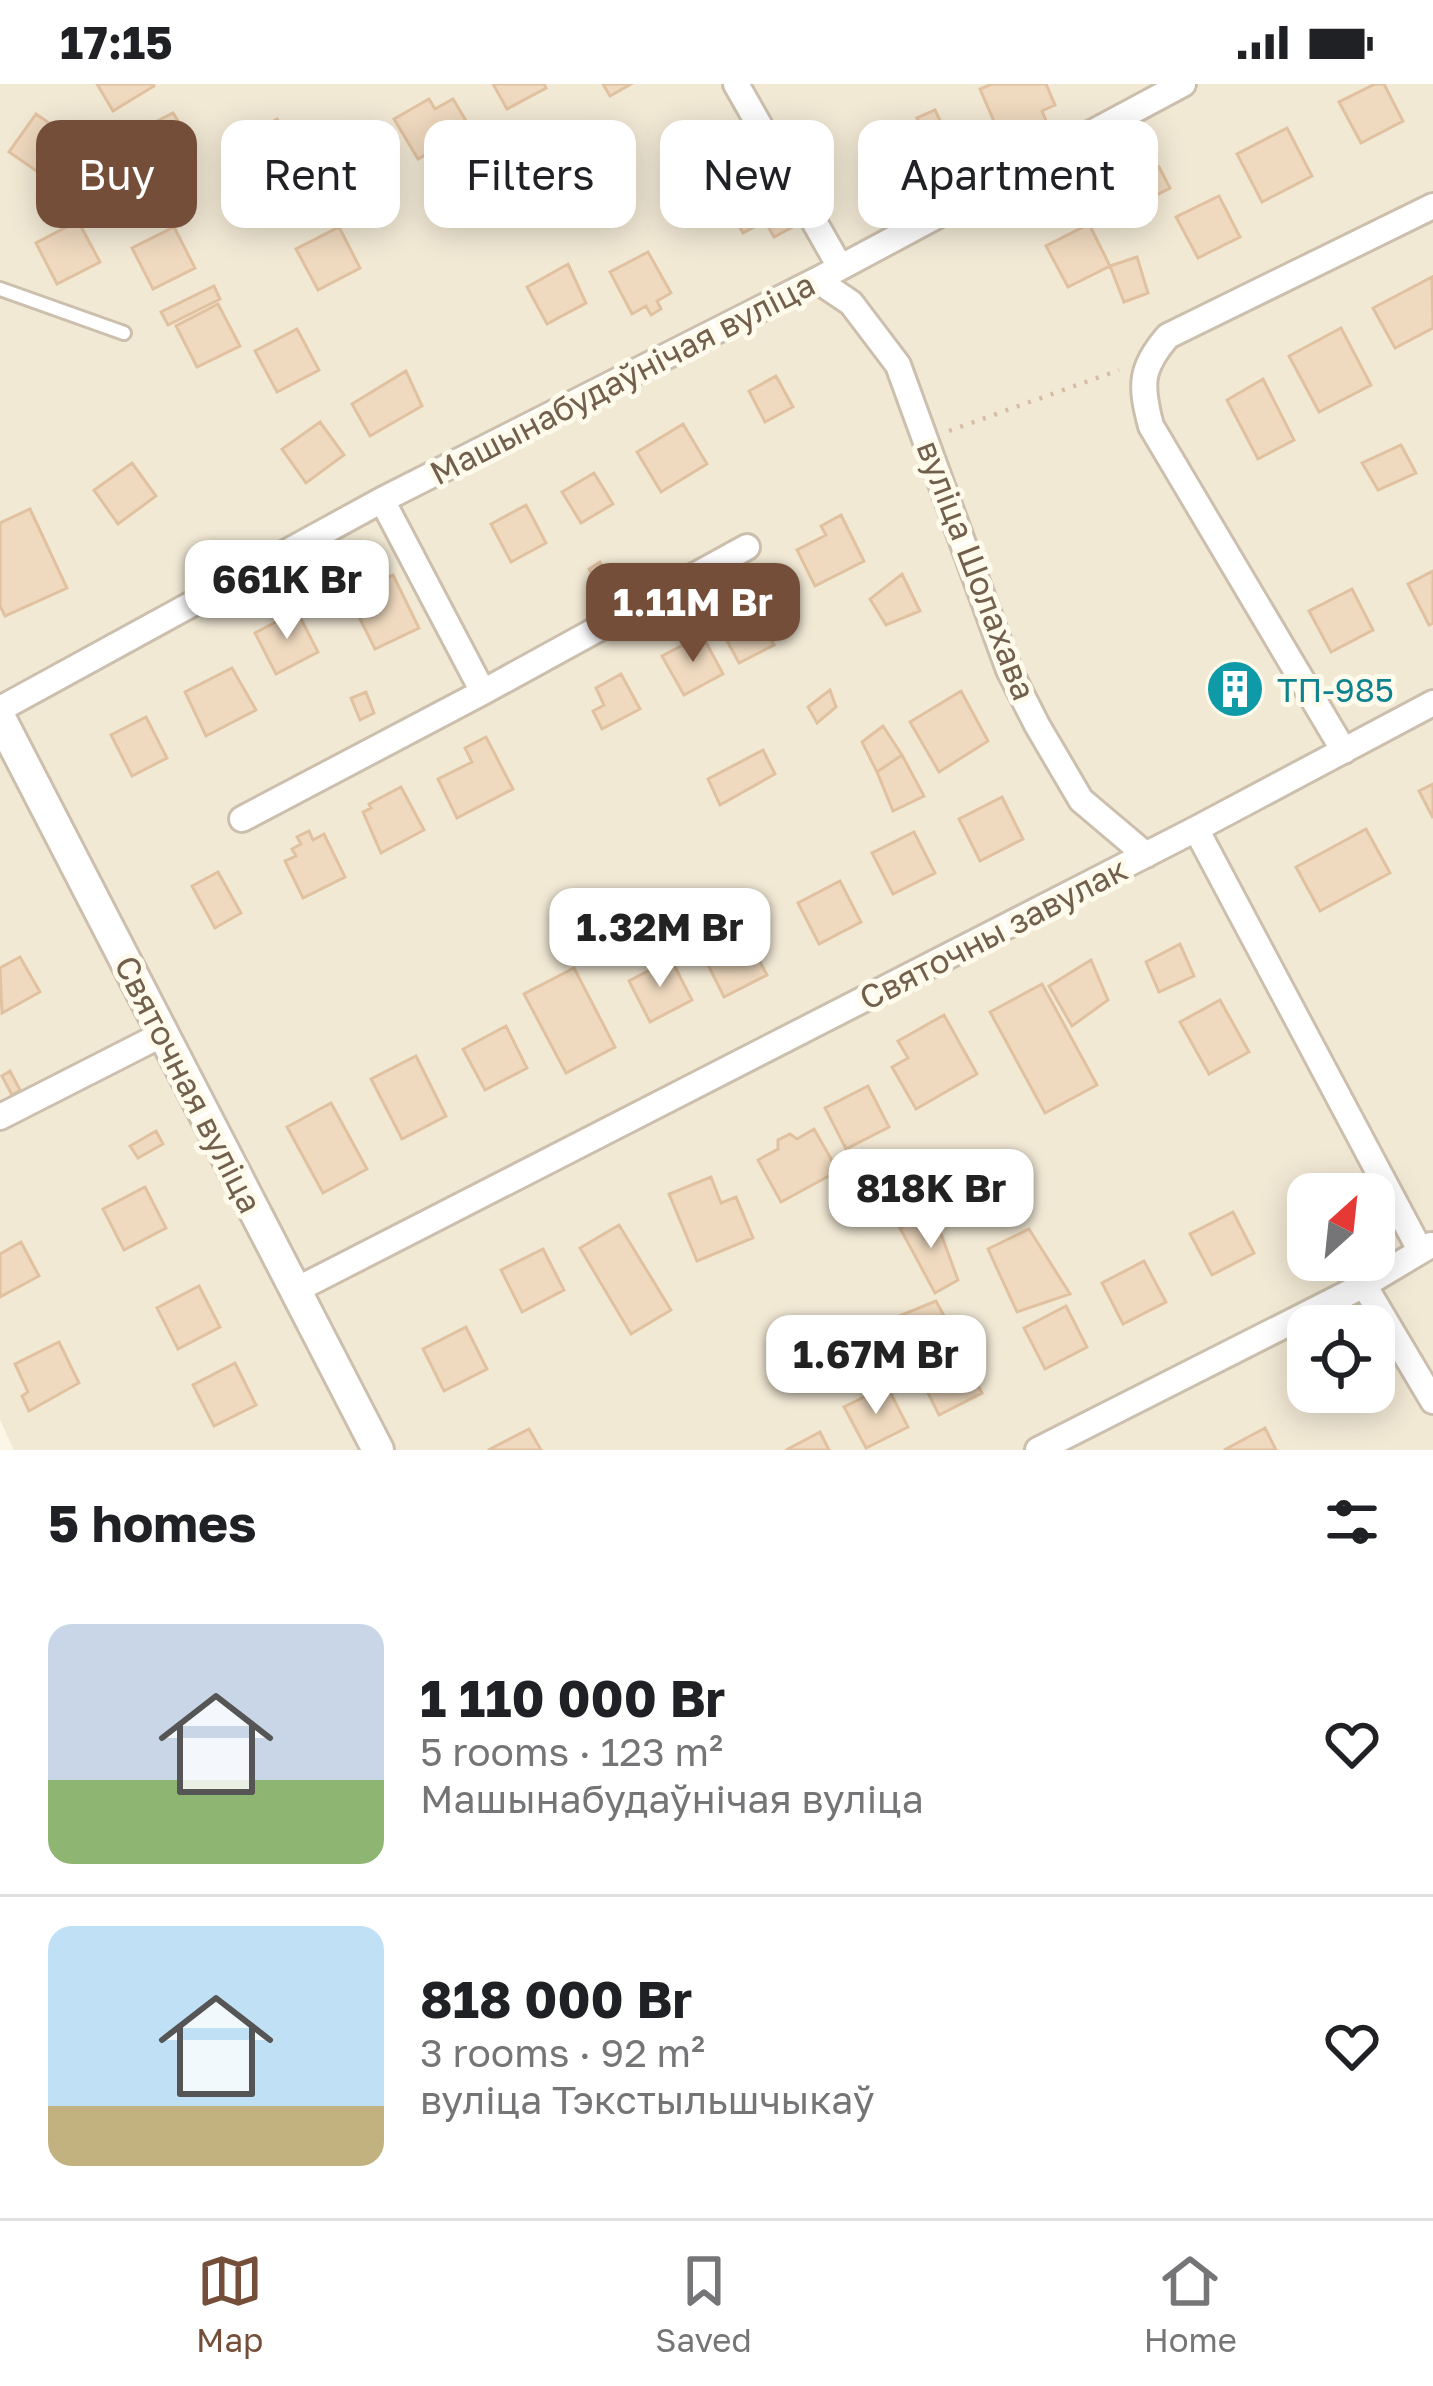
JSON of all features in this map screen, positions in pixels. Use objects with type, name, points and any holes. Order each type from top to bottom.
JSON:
[{"type":"street","name":"вуліца Шолахава","points":[[736,84],[828,273],[898,365],[1009,670],[1037,725],[1082,800],[1146,855]]},
{"type":"street","name":"Машынабудаўнічая вуліца","points":[[0,714],[382,500],[828,273],[1131,95],[1183,84]]},
{"type":"street","points":[[1344,751],[1150,426],[1143,397],[1147,361],[1168,336],[1433,206]]},
{"type":"street","points":[[382,500],[483,692]]},
{"type":"street","points":[[242,818],[746,547]]},
{"type":"street","name":"Святочны завулак","points":[[296,1290],[1433,703]]},
{"type":"street","name":"Святочная вуліца","points":[[0,714],[378,1450]]},
{"type":"street","points":[[1038,1450],[1364,1285],[1426,1247],[1196,829]]},
{"type":"street","points":[[0,1117],[163,1034]]},
{"type":"street","points":[[1364,1285],[1433,1402]]},
{"type":"lane","points":[[0,289],[124,333]]},
{"type":"path","points":[[927,439],[1147,361]]},
{"type":"shaded area","points":[[0,84],[1433,84],[1433,1450],[14,1450],[0,1420]]},
{"type":"building","points":[[97,84],[153,84],[154,86],[113,111]]},
{"type":"building","points":[[493,84],[544,84],[546,88],[507,109]]},
{"type":"building","points":[[603,84],[631,84],[610,96]]},
{"type":"building","points":[[992,84],[1046,84],[1055,105],[1042,111],[1046,120],[993,120],[980,89]]},
{"type":"building","points":[[1384,84],[1403,121],[1361,143],[1339,102]]},
{"type":"building","points":[[429,99],[435,109],[453,99],[466,120],[424,120],[424,156],[418,159],[400,129],[400,120],[394,119]]},
{"type":"building","points":[[935,110],[940,120],[918,120]]},
{"type":"building","points":[[36,114],[45,120],[36,120],[36,171],[9,152]]},
{"type":"building","points":[[1287,128],[1312,176],[1262,202],[1237,154]]},
{"type":"building","points":[[1158,167],[1170,188],[1158,194]]},
{"type":"building","points":[[1219,196],[1240,237],[1198,258],[1176,217]]},
{"type":"building","points":[[65,228],[82,228],[100,262],[57,284],[36,243]]},
{"type":"building","points":[[175,228],[195,268],[153,289],[132,248]]},
{"type":"building","points":[[340,228],[360,268],[318,290],[296,249]]},
{"type":"building","points":[[769,228],[791,228],[774,237]]},
{"type":"building","points":[[1081,228],[1091,228],[1110,266],[1068,287],[1046,246]]},
{"type":"building","points":[[648,252],[671,293],[657,301],[661,309],[651,315],[646,306],[632,314],[610,272]]},
{"type":"building","points":[[1137,257],[1148,293],[1124,302],[1110,266]]},
{"type":"building","points":[[568,264],[586,303],[547,324],[527,287]]},
{"type":"building","points":[[1432,277],[1433,328],[1395,348],[1373,308]]},
{"type":"building","points":[[214,286],[220,299],[168,325],[161,312]]},
{"type":"building","points":[[218,304],[240,346],[197,367],[176,326]]},
{"type":"building","points":[[1341,328],[1371,385],[1319,412],[1289,356]]},
{"type":"building","points":[[297,329],[319,370],[277,392],[255,351]]},
{"type":"building","points":[[406,371],[422,406],[370,436],[352,404]]},
{"type":"building","points":[[776,376],[793,407],[765,422],[749,391]]},
{"type":"building","points":[[1263,379],[1294,440],[1258,459],[1227,400]]},
{"type":"building","points":[[320,422],[344,455],[306,483],[282,449]]},
{"type":"building","points":[[683,424],[707,464],[661,492],[637,452]]},
{"type":"building","points":[[1401,445],[1416,473],[1378,490],[1362,463]]},
{"type":"building","points":[[132,463],[156,496],[118,524],[94,490]]},
{"type":"building","points":[[594,473],[613,504],[581,523],[562,492]]},
{"type":"building","points":[[526,505],[546,543],[511,562],[491,524]]},
{"type":"building","points":[[30,509],[67,588],[5,616],[0,606],[0,523]]},
{"type":"building","points":[[841,515],[864,561],[815,586],[797,550],[826,535],[821,526]]},
{"type":"building","points":[[600,562],[610,579],[599,586],[589,569]]},
{"type":"building","points":[[1433,571],[1433,623],[1429,625],[1408,584]]},
{"type":"building","points":[[902,574],[920,611],[886,625],[870,599]]},
{"type":"building","points":[[393,575],[419,628],[375,649],[349,597]]},
{"type":"building","points":[[1352,589],[1373,630],[1331,652],[1309,611]]},
{"type":"building","points":[[754,607],[774,645],[739,663],[718,624]]},
{"type":"building","points":[[297,611],[318,652],[276,674],[255,633]]},
{"type":"building","points":[[702,635],[723,674],[684,695],[662,656]]},
{"type":"building","points":[[232,668],[256,710],[206,736],[185,692]]},
{"type":"building","name":"ТП-985","points":[[1242,670],[1254,693],[1228,707],[1216,684]]},
{"type":"building","points":[[621,674],[640,709],[602,729],[593,711],[604,705],[596,688]]},
{"type":"building","points":[[830,690],[836,707],[817,723],[808,707]]},
{"type":"building","points":[[961,691],[988,741],[939,772],[910,722]]},
{"type":"building","points":[[366,692],[374,713],[360,720],[351,698]]},
{"type":"building","points":[[146,717],[167,758],[132,776],[111,735]]},
{"type":"building","points":[[883,726],[902,755],[877,772],[862,742]]},
{"type":"building","points":[[486,737],[513,789],[457,818],[438,779],[472,762],[465,748]]},
{"type":"building","points":[[763,750],[775,774],[720,805],[708,779]]},
{"type":"building","points":[[902,755],[924,796],[893,811],[877,772]]},
{"type":"building","points":[[1433,784],[1433,818],[1419,791]]},
{"type":"building","points":[[401,787],[424,830],[381,853],[363,812]]},
{"type":"building","points":[[1002,797],[1023,839],[980,861],[959,819]]},
{"type":"building","points":[[1366,829],[1390,873],[1320,911],[1296,867]]},
{"type":"building","points":[[309,831],[313,840],[324,834],[345,877],[303,898],[285,861],[296,856],[292,849],[301,844],[297,837]]},
{"type":"building","points":[[914,832],[935,873],[893,894],[872,853]]},
{"type":"building","points":[[218,872],[241,913],[215,928],[192,886]]},
{"type":"building","points":[[840,881],[861,922],[819,944],[798,903]]},
{"type":"building","points":[[745,934],[767,975],[724,997],[703,955]]},
{"type":"building","points":[[1180,944],[1194,976],[1159,992],[1146,962]]},
{"type":"building","points":[[20,957],[40,992],[2,1013],[0,968]]},
{"type":"building","points":[[671,959],[692,1000],[650,1022],[629,981]]},
{"type":"building","points":[[1091,960],[1108,1000],[1072,1026],[1049,986]]},
{"type":"building","points":[[574,968],[615,1047],[566,1073],[524,994]]},
{"type":"building","points":[[1042,984],[1097,1085],[1045,1113],[990,1012]]},
{"type":"building","points":[[1220,1000],[1249,1052],[1209,1074],[1180,1022]]},
{"type":"building","points":[[944,1015],[977,1074],[916,1109],[892,1067],[908,1058],[898,1041]]},
{"type":"building","points":[[506,1026],[527,1068],[485,1090],[463,1049]]},
{"type":"building","points":[[416,1056],[446,1116],[402,1139],[371,1079]]},
{"type":"building","points":[[10,1071],[20,1090],[12,1095],[2,1076]]},
{"type":"building","points":[[868,1086],[889,1127],[846,1149],[825,1108]]},
{"type":"building","points":[[331,1103],[367,1169],[323,1193],[287,1127]]},
{"type":"building","points":[[814,1129],[838,1171],[781,1202],[758,1160],[778,1149],[778,1140],[790,1134],[797,1139]]},
{"type":"building","points":[[156,1131],[163,1144],[138,1158],[130,1146]]},
{"type":"building","points":[[711,1177],[721,1203],[736,1197],[753,1238],[697,1261],[669,1194]]},
{"type":"building","points":[[145,1187],[166,1228],[124,1250],[103,1209]]},
{"type":"building","points":[[933,1212],[958,1280],[935,1293],[900,1228]]},
{"type":"building","points":[[1233,1212],[1254,1253],[1212,1275],[1190,1234]]},
{"type":"building","points":[[619,1225],[671,1310],[631,1334],[580,1248]]},
{"type":"building","points":[[1029,1229],[1070,1294],[1017,1312],[988,1249]]},
{"type":"building","points":[[21,1242],[39,1276],[0,1297],[0,1254]]},
{"type":"building","points":[[543,1249],[564,1290],[522,1312],[501,1270]]},
{"type":"building","points":[[1144,1261],[1166,1302],[1123,1324],[1102,1283]]},
{"type":"building","points":[[199,1286],[220,1327],[178,1349],[157,1308]]},
{"type":"building","points":[[936,1301],[958,1342],[910,1364],[894,1318]]},
{"type":"building","points":[[1066,1306],[1087,1347],[1045,1369],[1024,1328]]},
{"type":"building","points":[[466,1327],[487,1369],[444,1391],[423,1349]]},
{"type":"building","points":[[59,1342],[79,1383],[29,1411],[22,1396],[28,1392],[15,1364]]},
{"type":"building","points":[[961,1351],[982,1393],[939,1415],[918,1373]]},
{"type":"building","points":[[235,1363],[256,1405],[214,1426],[193,1385]]},
{"type":"building","points":[[887,1386],[908,1427],[866,1448],[844,1407]]},
{"type":"building","points":[[1265,1428],[1276,1450],[1224,1450]]},
{"type":"building","points":[[529,1429],[541,1450],[488,1450]]},
{"type":"building","points":[[820,1432],[829,1450],[786,1450]]},
{"type":"place","name":"ТП-985","points":[[1235,689]]}]
